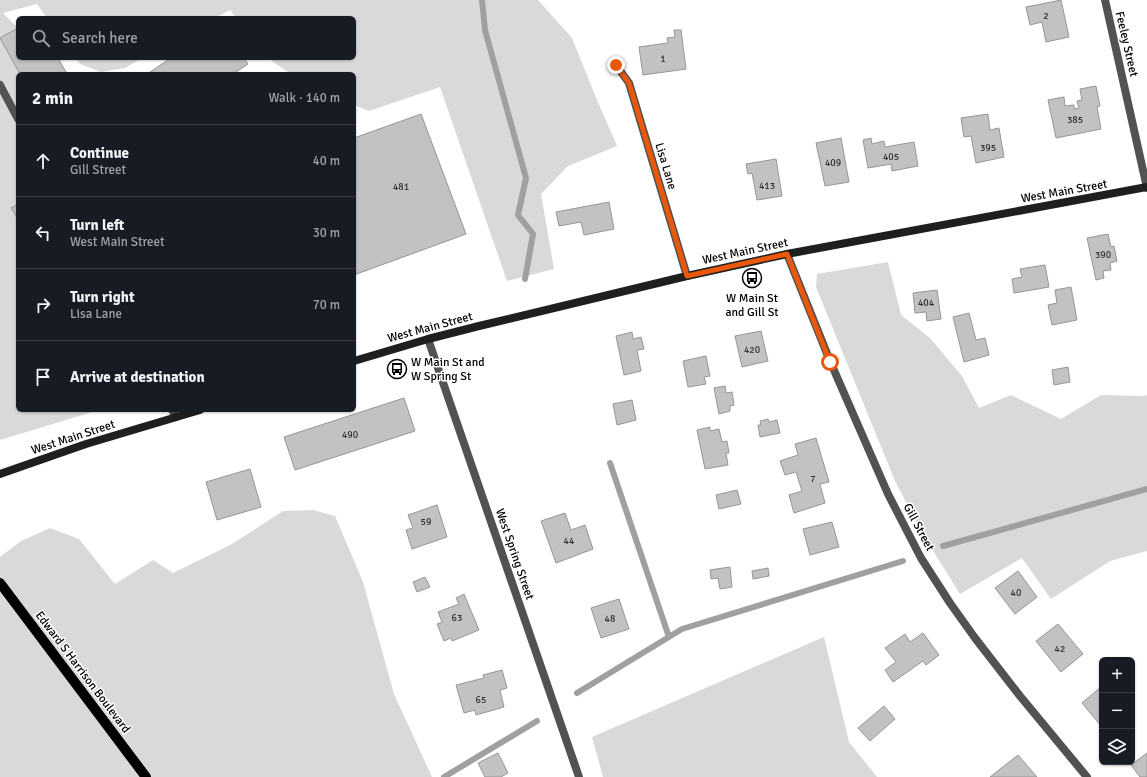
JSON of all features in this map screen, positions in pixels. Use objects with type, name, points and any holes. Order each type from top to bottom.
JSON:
[{"type":"main road","name":"West Main Street","points":[[356,360],[428,339],[687,276],[787,254],[1147,188]]},
{"type":"main road","name":"West Main Street","points":[[0,474],[174,414],[187,412]]},
{"type":"main road","name":"Edward S Harrison Boulevard","points":[[0,583],[146,777]]},
{"type":"street","name":"Feeley Street","points":[[1105,0],[1147,188]]},
{"type":"street","name":"Lisa Lane","points":[[616,65],[629,83],[687,276]]},
{"type":"street","points":[[0,84],[16,115]]},
{"type":"street","name":"Gill Street","points":[[787,254],[830,362],[888,494],[921,558],[975,638],[1087,777]]},
{"type":"street","name":"West Spring Street","points":[[428,339],[578,777]]},
{"type":"shaded area","points":[[0,0],[538,0],[572,38],[617,146],[568,166],[541,194],[554,269],[507,281],[440,87],[369,111],[356,106],[356,72],[288,72],[272,60],[356,60],[356,16],[234,16],[230,10],[219,16],[46,16],[37,4],[3,13],[16,26],[16,60],[54,60],[67,72],[16,72],[16,412],[92,412],[0,440]]},
{"type":"shaded area","points":[[77,60],[139,60],[125,68],[101,72],[80,64]]},
{"type":"shaded area","points":[[888,262],[901,315],[930,338],[962,376],[979,408],[1011,395],[1061,419],[1101,395],[1147,395],[1147,551],[1110,561],[1051,599],[1022,558],[960,594],[925,538],[895,481],[816,287],[817,274]]},
{"type":"shaded area","points":[[313,510],[335,516],[363,582],[394,694],[432,777],[0,777],[0,557],[21,541],[50,528],[79,539],[115,584],[153,560],[173,573],[232,544],[283,511]]},
{"type":"shaded area","points":[[824,637],[849,742],[877,777],[603,777],[592,737]]},
{"type":"building","points":[[1061,0],[1069,37],[1046,42],[1042,22],[1030,25],[1026,7]]},
{"type":"building","points":[[16,29],[16,60],[59,60],[66,72],[19,72],[0,38]]},
{"type":"building","points":[[674,30],[681,30],[686,69],[643,75],[639,47],[668,43],[667,38],[675,37]]},
{"type":"building","points":[[168,60],[245,60],[248,64],[236,72],[150,72]]},
{"type":"building","points":[[1096,86],[1100,106],[1097,107],[1101,129],[1056,138],[1048,100],[1064,97],[1065,106],[1074,105],[1074,109],[1079,108],[1077,101],[1082,100],[1080,89]]},
{"type":"building","points":[[421,114],[466,234],[356,274],[356,137]]},
{"type":"building","points":[[988,114],[990,130],[999,128],[1004,157],[976,163],[971,136],[964,137],[961,118]]},
{"type":"building","points":[[841,138],[849,182],[825,186],[816,143]]},
{"type":"building","points":[[871,138],[872,144],[884,141],[885,147],[914,142],[918,166],[892,171],[891,164],[868,168],[863,140]]},
{"type":"building","points":[[776,159],[782,196],[757,200],[752,173],[748,174],[746,164]]},
{"type":"building","points":[[609,202],[614,229],[584,235],[581,222],[559,226],[556,212]]},
{"type":"building","points":[[16,205],[16,216],[11,208]]},
{"type":"building","points":[[1108,234],[1111,247],[1114,246],[1117,261],[1110,263],[1111,270],[1103,271],[1104,278],[1096,280],[1087,238]]},
{"type":"building","points":[[1045,265],[1049,287],[1014,293],[1012,279],[1022,277],[1020,269]]},
{"type":"building","points":[[1071,287],[1077,320],[1052,325],[1048,305],[1057,303],[1055,290]]},
{"type":"building","points":[[937,290],[941,319],[927,321],[926,312],[915,313],[913,293]]},
{"type":"building","points":[[969,313],[976,340],[985,338],[989,355],[964,362],[953,317]]},
{"type":"building","points":[[761,331],[768,361],[742,367],[735,336]]},
{"type":"building","points":[[632,332],[633,339],[641,337],[644,349],[637,350],[641,371],[624,375],[616,336]]},
{"type":"building","points":[[706,356],[710,376],[704,377],[706,384],[688,387],[683,361]]},
{"type":"building","points":[[1068,367],[1070,382],[1054,385],[1052,370]]},
{"type":"building","points":[[725,386],[726,393],[732,392],[734,405],[730,406],[730,411],[719,414],[714,388]]},
{"type":"building","points":[[404,398],[415,431],[295,470],[284,437]]},
{"type":"building","points":[[632,400],[636,420],[617,425],[613,404]]},
{"type":"building","points":[[768,419],[769,422],[777,420],[780,433],[760,437],[758,425],[761,425],[760,421]]},
{"type":"building","points":[[710,427],[710,431],[719,429],[722,442],[727,441],[729,453],[726,453],[728,465],[705,469],[697,430]]},
{"type":"building","points":[[816,438],[829,482],[820,484],[825,503],[794,513],[789,495],[802,491],[796,472],[785,475],[780,461],[798,455],[795,444]]},
{"type":"building","points":[[250,469],[261,507],[217,520],[206,482]]},
{"type":"building","points":[[737,490],[741,504],[719,509],[716,495]]},
{"type":"building","points":[[437,505],[447,537],[412,549],[406,530],[413,528],[408,515]]},
{"type":"building","points":[[565,513],[571,530],[585,525],[593,549],[556,563],[541,521]]},
{"type":"building","points":[[832,522],[839,547],[810,555],[803,529]]},
{"type":"building","points":[[730,567],[732,587],[720,589],[718,578],[711,579],[710,570]]},
{"type":"building","points":[[768,568],[769,576],[753,579],[752,571]]},
{"type":"building","points":[[1018,571],[1037,597],[1015,614],[995,588]]},
{"type":"building","points":[[425,577],[430,587],[417,592],[413,582]]},
{"type":"building","points":[[464,594],[479,630],[452,641],[451,638],[444,641],[437,624],[442,622],[438,612],[459,604],[456,598]]},
{"type":"building","points":[[619,599],[629,629],[601,638],[591,608]]},
{"type":"building","points":[[1058,624],[1083,654],[1061,672],[1036,641]]},
{"type":"building","points":[[923,633],[939,655],[926,665],[923,661],[893,682],[885,670],[896,662],[885,648],[905,634],[910,642]]},
{"type":"building","points":[[502,670],[507,688],[500,690],[504,707],[476,715],[475,710],[464,713],[456,685],[484,678],[483,675]]},
{"type":"building","points":[[1099,689],[1099,723],[1082,703]]},
{"type":"building","points":[[884,706],[895,719],[870,741],[858,728]]},
{"type":"building","points":[[498,753],[508,773],[501,777],[485,777],[478,763]]},
{"type":"building","points":[[1147,753],[1147,777],[1140,777],[1131,765],[1135,765],[1135,762]]},
{"type":"building","points":[[1018,755],[1037,777],[990,777]]},
{"type":"waterway","points":[[482,0],[485,30],[526,178],[518,215],[533,234],[525,279]]},
{"type":"waterway","points":[[610,463],[669,637]]},
{"type":"waterway","points":[[943,546],[1147,489]]},
{"type":"waterway","points":[[577,693],[682,629],[903,561]]},
{"type":"waterway","points":[[444,777],[537,721]]},
{"type":"place","name":"W Main St and Gill St","points":[[752,278]]},
{"type":"place","name":"W Main St and W Spring St","points":[[397,369]]},
{"type":"route","points":[[616,65],[629,83],[687,276],[787,254],[830,362]]}]
